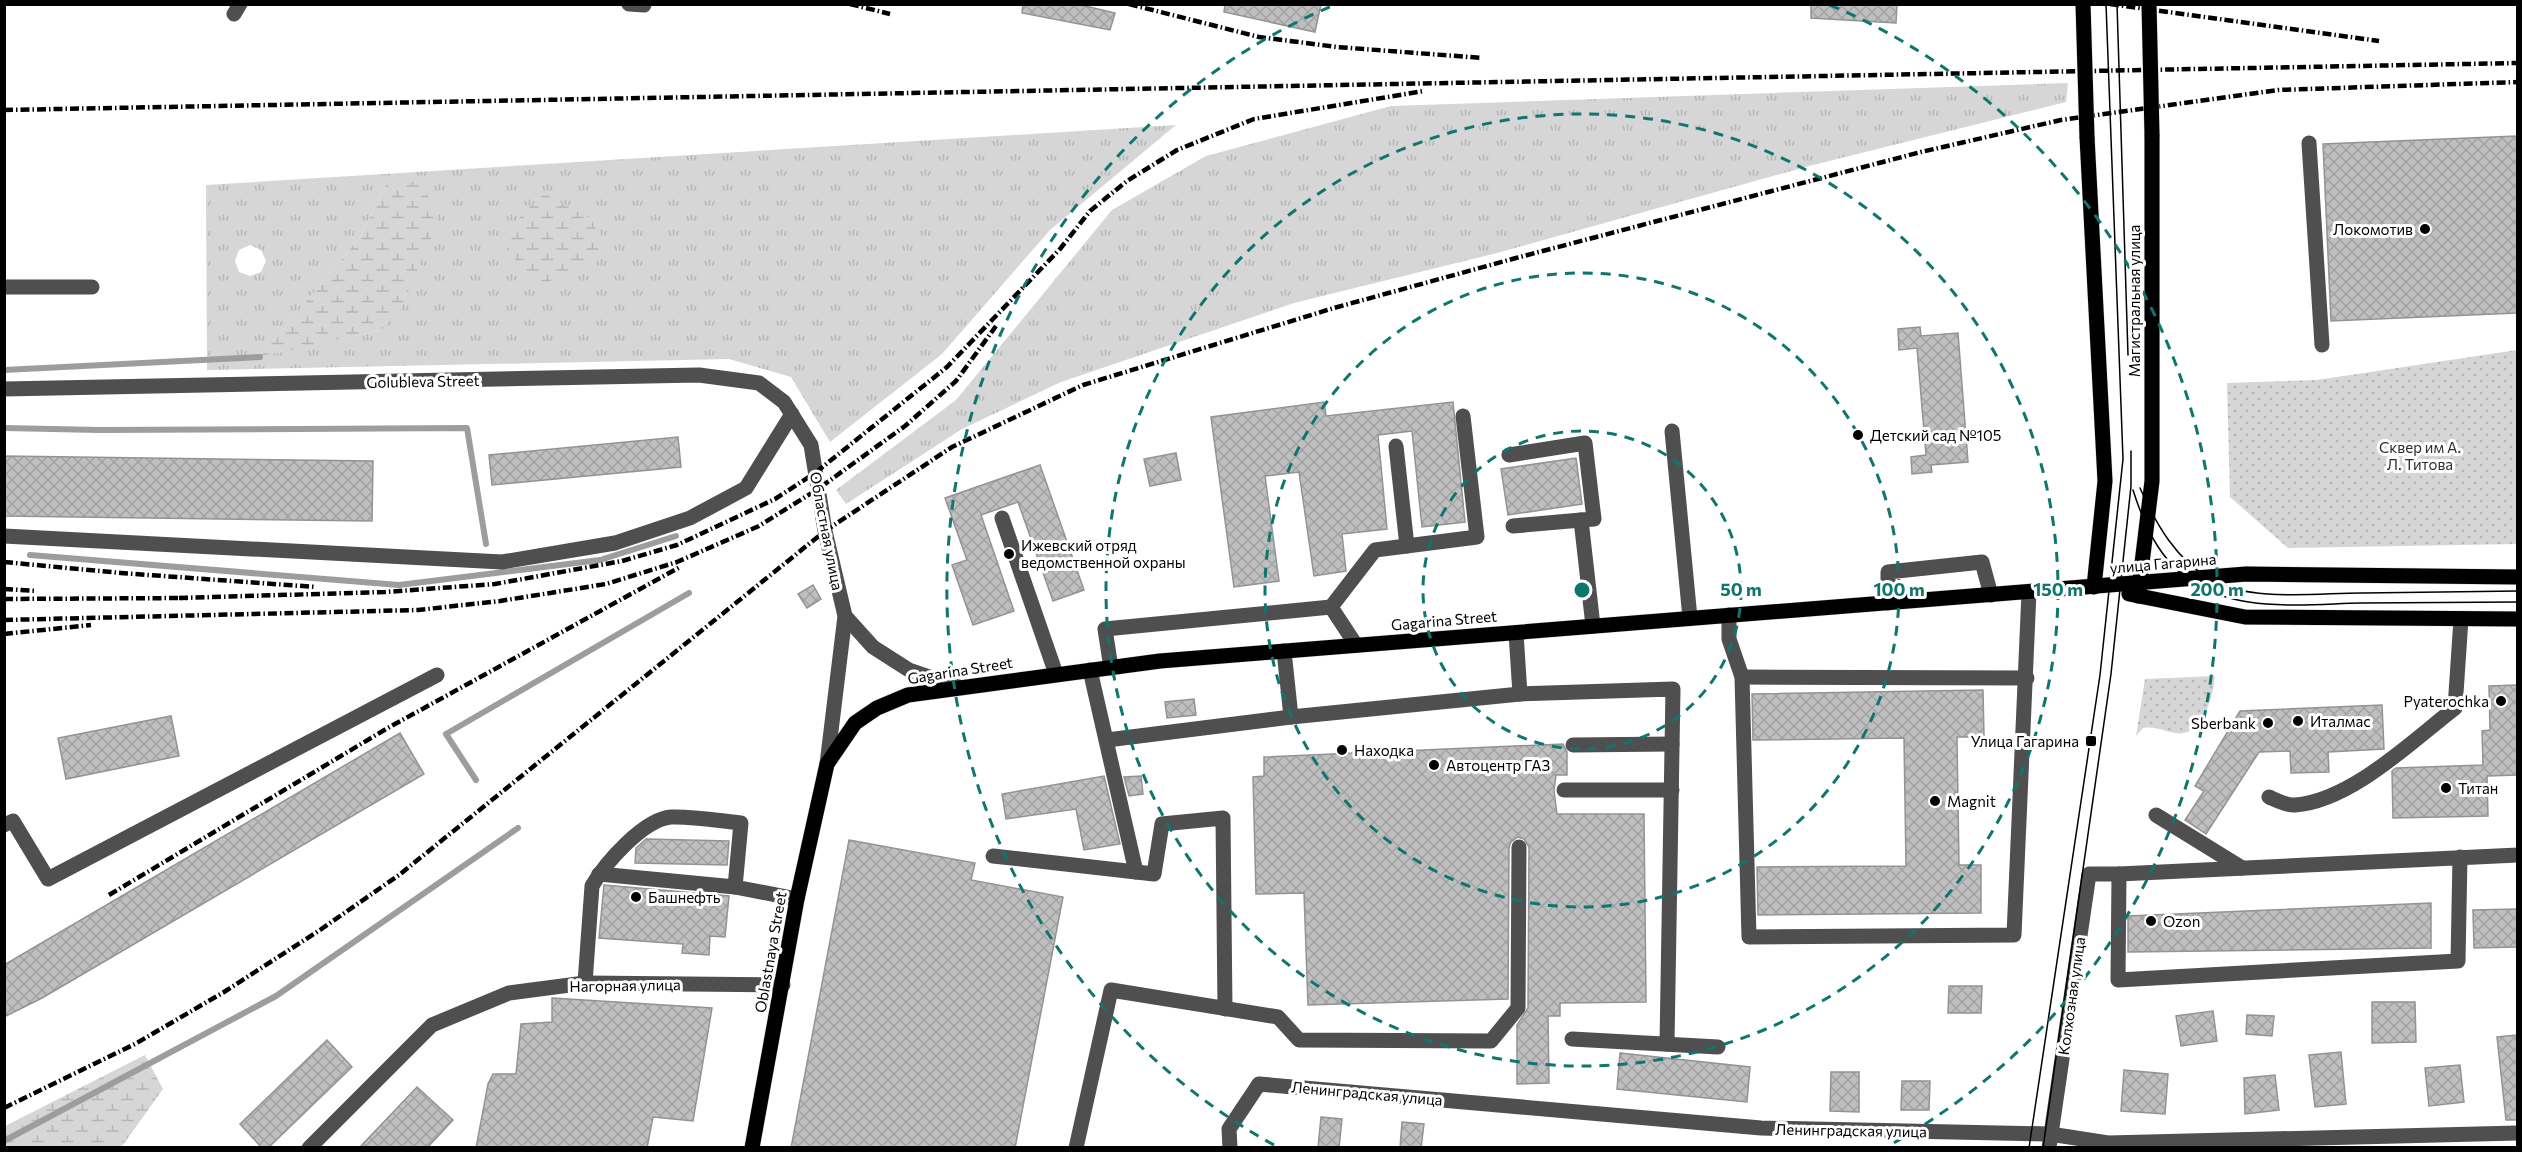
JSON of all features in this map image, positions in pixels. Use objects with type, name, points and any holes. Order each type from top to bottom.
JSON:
[{"type":"main road","points":[[2083,4],[2087,137],[2104,481],[2094,587]]},
{"type":"main road","name":"Магистральная улица","points":[[2139,590],[2152,481],[2152,135],[2149,4]]},
{"type":"main road","name":"улица Гагарина","points":[[2139,590],[2246,574],[2517,577]]},
{"type":"main road","name":"улица Гагарина","points":[[2094,587],[2139,590],[2245,617],[2517,619]]},
{"type":"main road","name":"Gagarina Street","points":[[827,764],[855,723],[877,708],[908,695],[959,687],[1090,670],[1284,651],[2094,587]]},
{"type":"main road","name":"Oblastnaya Street","points":[[752,1148],[797,899],[827,764]]},
{"type":"street","points":[[2309,143],[2322,345]]},
{"type":"street","points":[[4,287],[92,287]]},
{"type":"street","name":"Golubleva Street","points":[[4,389],[699,375],[759,383],[784,402],[811,445]]},
{"type":"street","points":[[4,536],[502,562],[615,543],[690,518],[746,488],[792,414]]},
{"type":"street","points":[[1111,668],[1105,629],[1331,607],[1375,550],[1477,537],[1463,416]]},
{"type":"street","points":[[1672,431],[1690,618]]},
{"type":"street","points":[[1509,454],[1585,443],[1594,519],[1513,526]]},
{"type":"street","name":"Областная улица","points":[[811,445],[825,531],[845,616]]},
{"type":"street","points":[[1396,446],[1407,546]]},
{"type":"street","points":[[1002,518],[1056,675]]},
{"type":"street","points":[[1581,520],[1593,626]]},
{"type":"street","points":[[1888,603],[1888,572],[1982,562],[1991,595]]},
{"type":"street","points":[[1729,615],[1729,639],[1742,677],[1749,937],[2014,935],[2029,592]]},
{"type":"street","points":[[1331,607],[1356,645]]},
{"type":"street","points":[[845,616],[873,647],[891,659],[909,670],[959,687]]},
{"type":"street","points":[[827,764],[845,616]]},
{"type":"street","points":[[2269,797],[2293,806],[2333,795],[2371,772],[2455,708],[2461,619]]},
{"type":"street","points":[[1516,633],[1520,694]]},
{"type":"street","points":[[1284,651],[1291,717]]},
{"type":"street","points":[[1090,670],[1136,872]]},
{"type":"street","points":[[4,825],[13,821],[48,879],[437,675]]},
{"type":"street","points":[[1742,677],[2027,678]]},
{"type":"street","points":[[1107,740],[1291,717],[1520,694],[1674,689],[1667,1044]]},
{"type":"street","points":[[1573,745],[1672,744]]},
{"type":"street","points":[[1564,790],[1672,790]]},
{"type":"street","points":[[2156,815],[2242,868]]},
{"type":"street","points":[[585,983],[592,886],[599,874],[635,836],[669,817],[741,823],[735,887]]},
{"type":"street","points":[[993,856],[1154,874],[1162,824],[1223,818],[1225,1009]]},
{"type":"street","points":[[1076,1148],[1111,990],[1278,1017],[1299,1040],[1491,1041],[1518,1008],[1519,847]]},
{"type":"street","points":[[2460,857],[2458,961],[2118,980],[2119,874],[2460,857],[2517,855]]},
{"type":"street","points":[[599,874],[735,887],[797,899]]},
{"type":"street","name":"Колхозная улица","points":[[2050,1141],[2089,874],[2119,874]]},
{"type":"street","name":"Нагорная улица","points":[[309,1148],[432,1025],[509,993],[585,983],[783,985]]},
{"type":"street","points":[[1572,1039],[1718,1047]]},
{"type":"street","name":"Ленинградская улица","points":[[1230,1148],[1229,1129],[1259,1084],[1761,1128],[2050,1141],[2108,1143],[2517,1133]]},
{"type":"green space","points":[[2068,83],[2066,102],[1809,166],[1497,253],[1294,303],[1061,382],[962,429],[846,504],[836,490],[956,400],[1112,210],[1206,156],[1391,106]]},
{"type":"green space","points":[[1176,125],[1050,230],[942,354],[830,442],[791,377],[729,359],[207,370],[206,185]],"holes":[[[386,185],[381,330],[261,356],[360,237]],[[250,245],[261,250],[266,261],[261,272],[250,276],[239,272],[235,261],[239,250]]]},
{"type":"green space","points":[[422,181],[438,222],[400,311],[381,330],[260,357],[360,237],[386,185]]},
{"type":"green space","points":[[543,193],[591,219],[606,248],[536,289],[500,238]]},
{"type":"green space","name":"Сквер им А. Л. Титова","points":[[2517,350],[2517,544],[2288,548],[2230,497],[2227,383],[2317,380]]},
{"type":"green space","points":[[2215,676],[2205,714],[2193,729],[2185,733],[2175,733],[2156,728],[2143,728],[2136,736],[2145,679]]},
{"type":"green space","points":[[145,1055],[163,1089],[123,1145],[117,1148],[5,1147],[5,1126]]},
{"type":"building","points":[[1023,4],[1077,4],[1115,13],[1110,30],[1022,13]]},
{"type":"building","points":[[1225,4],[1321,4],[1315,32],[1224,12]]},
{"type":"building","points":[[1811,4],[1897,4],[1896,23],[1811,18]]},
{"type":"building","points":[[2517,136],[2517,313],[2331,321],[2323,144]]},
{"type":"building","points":[[1920,327],[1921,336],[1958,333],[1968,462],[1931,465],[1932,472],[1912,474],[1911,457],[1926,455],[1917,348],[1899,350],[1898,329]]},
{"type":"building","points":[[1324,402],[1326,416],[1453,402],[1465,522],[1422,527],[1412,431],[1378,435],[1387,529],[1342,534],[1346,571],[1314,576],[1299,472],[1265,476],[1279,581],[1234,587],[1211,417]]},
{"type":"building","points":[[678,437],[681,467],[492,485],[489,455]]},
{"type":"building","points":[[1176,453],[1181,480],[1150,486],[1144,459]]},
{"type":"building","points":[[4,456],[373,461],[372,521],[4,516]]},
{"type":"building","points":[[1576,458],[1582,504],[1508,515],[1501,469]]},
{"type":"building","points":[[1040,465],[1084,590],[1053,601],[1018,502],[981,515],[1014,611],[973,625],[952,565],[967,560],[945,498]]},
{"type":"building","points":[[813,585],[821,599],[807,608],[798,594]]},
{"type":"building","points":[[2517,685],[2517,775],[2487,776],[2488,816],[2393,818],[2392,771],[2396,768],[2483,765],[2482,731],[2490,730],[2489,686]]},
{"type":"building","points":[[1983,690],[1984,737],[1957,737],[1959,865],[1981,865],[1981,913],[1758,915],[1757,867],[1906,866],[1904,738],[1753,740],[1752,694]]},
{"type":"building","points":[[1194,699],[1196,715],[1167,718],[1165,702]]},
{"type":"building","points":[[2382,705],[2384,749],[2328,752],[2329,772],[2291,773],[2290,751],[2259,752],[2206,834],[2185,820],[2204,791],[2195,786],[2240,711]]},
{"type":"building","points":[[171,716],[179,756],[66,779],[58,738]]},
{"type":"building","points":[[400,733],[424,774],[42,998],[4,1017],[4,965]]},
{"type":"building","points":[[1563,744],[1567,752],[1567,775],[1556,775],[1554,791],[1557,814],[1644,814],[1646,1002],[1560,1003],[1560,1016],[1548,1016],[1549,1083],[1517,1084],[1517,1025],[1528,1008],[1529,847],[1524,839],[1518,837],[1511,842],[1509,847],[1508,999],[1308,1005],[1304,893],[1256,894],[1253,777],[1264,776],[1264,757]]},
{"type":"building","points":[[1104,776],[1120,844],[1084,850],[1076,809],[1006,819],[1002,794]]},
{"type":"building","points":[[1141,776],[1143,794],[1129,796],[1124,777]]},
{"type":"building","points":[[646,839],[729,841],[727,865],[635,863],[636,848]]},
{"type":"building","points":[[849,840],[975,863],[971,880],[1063,897],[1015,1148],[791,1148]]},
{"type":"building","points":[[604,885],[729,896],[725,937],[710,936],[709,955],[682,953],[683,944],[599,938]]},
{"type":"building","points":[[2431,903],[2431,948],[2128,952],[2128,916]]},
{"type":"building","points":[[2517,909],[2517,947],[2474,948],[2473,910]]},
{"type":"building","points":[[1949,986],[1982,986],[1981,1013],[1948,1013]]},
{"type":"building","points":[[552,998],[712,1008],[693,1121],[653,1117],[647,1148],[476,1148],[488,1084],[493,1074],[516,1074],[521,1024],[552,1022]]},
{"type":"building","points":[[2372,1002],[2415,1002],[2416,1042],[2372,1043]]},
{"type":"building","points":[[2213,1011],[2217,1041],[2181,1046],[2176,1016]]},
{"type":"building","points":[[2247,1015],[2274,1016],[2272,1036],[2246,1034]]},
{"type":"building","points":[[2517,1035],[2517,1120],[2506,1120],[2497,1037]]},
{"type":"building","points":[[327,1040],[352,1067],[268,1148],[262,1148],[240,1124]]},
{"type":"building","points":[[2341,1052],[2346,1104],[2315,1107],[2309,1055]]},
{"type":"building","points":[[1620,1053],[1750,1067],[1747,1102],[1617,1089]]},
{"type":"building","points":[[2460,1065],[2464,1102],[2429,1106],[2425,1068]]},
{"type":"building","points":[[2124,1070],[2168,1074],[2165,1114],[2121,1111]]},
{"type":"building","points":[[1831,1072],[1859,1072],[1859,1112],[1830,1111]]},
{"type":"building","points":[[2275,1075],[2279,1110],[2245,1114],[2244,1078]]},
{"type":"building","points":[[1902,1081],[1930,1081],[1929,1110],[1901,1110]]},
{"type":"building","points":[[417,1087],[453,1120],[427,1148],[359,1148]]},
{"type":"building","points":[[1321,1117],[1342,1119],[1339,1148],[1318,1148]]},
{"type":"building","points":[[1402,1122],[1424,1124],[1421,1148],[1400,1148]]},
{"type":"waterway","points":[[4,370],[260,357]]},
{"type":"waterway","points":[[4,428],[100,430],[467,428],[486,544]]},
{"type":"waterway","points":[[30,555],[399,585],[600,560],[676,536]]},
{"type":"waterway","points":[[476,780],[446,734],[689,593]]},
{"type":"waterway","points":[[4,1141],[276,996],[518,828]]},
{"type":"tram line","points":[[2029,1148],[2100,675],[2123,459],[2106,4]]},
{"type":"tram line","points":[[2117,4],[2128,355]]},
{"type":"tram line","points":[[2043,1148],[2111,674],[2131,486],[2131,451]]},
{"type":"tram line","points":[[2140,488],[2160,528],[2178,552],[2199,572],[2228,587],[2285,595],[2518,591]]},
{"type":"tram line","points":[[2133,490],[2150,533],[2167,559],[2189,579],[2221,596],[2240,601],[2281,605],[2518,602]]},
{"type":"railway","points":[[850,4],[890,14]]},
{"type":"railway","points":[[1129,4],[1259,37],[1337,47],[1482,58]]},
{"type":"railway","points":[[2110,4],[2379,41]]},
{"type":"railway","points":[[4,110],[2518,63]]},
{"type":"railway","points":[[4,1108],[135,1044],[224,992],[320,930],[399,875],[825,531],[952,447],[1083,385],[1334,308],[1516,258],[1921,152],[2061,120],[2278,90],[2518,82]]},
{"type":"railway","points":[[179,598],[385,592],[495,584],[622,561],[677,545],[775,499],[815,473],[947,367],[1060,249],[1090,211],[1127,181],[1177,150],[1254,119],[1424,91]]},
{"type":"railway","points":[[4,620],[418,610],[500,601],[606,584],[677,562],[759,526],[818,489],[905,426],[956,381],[996,326]]},
{"type":"railway","points":[[4,562],[316,587]]},
{"type":"railway","points":[[109,895],[386,729],[680,567]]},
{"type":"railway","points":[[4,589],[37,591]]},
{"type":"railway","points":[[4,599],[187,598]]},
{"type":"railway","points":[[4,634],[91,625]]},
{"type":"place","name":"Локомотив","points":[[2425,229]]},
{"type":"place","name":"Детский сад №105","points":[[1858,435]]},
{"type":"place","name":"Ижевский отряд ведомственной охраны","points":[[1009,554]]},
{"type":"place","name":"Pyaterochka","points":[[2501,701]]},
{"type":"place","name":"Италмас","points":[[2298,721]]},
{"type":"place","name":"Sberbank","points":[[2268,723]]},
{"type":"place","name":"Улица Гагарина","points":[[2091,741]]},
{"type":"place","name":"Находка","points":[[1342,750]]},
{"type":"place","name":"Автоцентр ГАЗ","points":[[1434,765]]},
{"type":"place","name":"Титан","points":[[2446,788]]},
{"type":"place","name":"Magnit","points":[[1935,801]]},
{"type":"place","name":"Башнефть","points":[[636,897]]},
{"type":"place","name":"Ozon","points":[[2151,921]]}]
